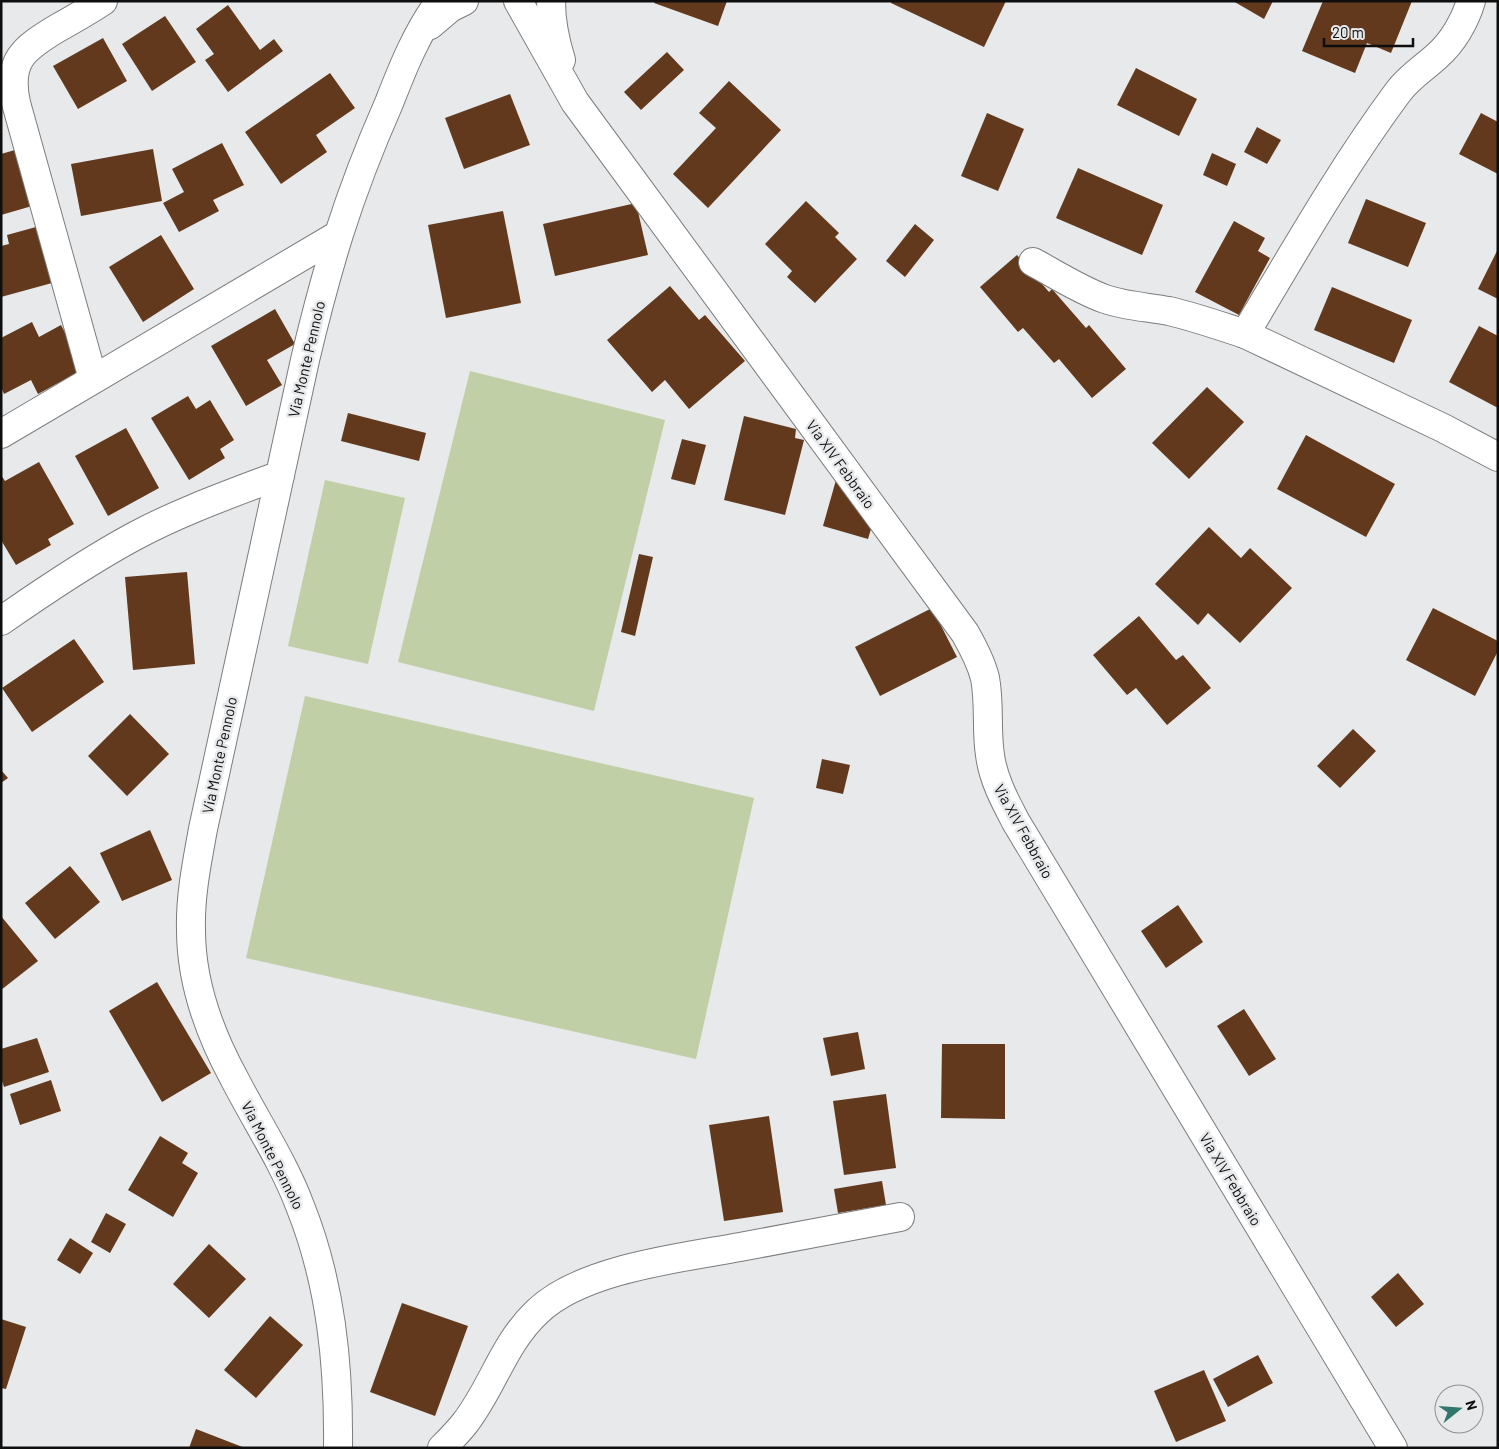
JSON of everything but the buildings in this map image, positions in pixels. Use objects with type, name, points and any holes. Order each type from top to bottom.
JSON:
[{"type":"street","points":[[93,379],[16,102],[14,82],[17,64],[32,44],[103,1]]},
{"type":"street","name":"Via Monte Pennolo","points":[[338,1448],[338,1391],[335,1348],[330,1312],[315,1248],[294,1190],[233,1077],[220,1049],[200,991],[193,961],[191,917],[194,881],[203,829],[311,336],[338,235],[368,151],[408,57],[427,18],[440,1]]},
{"type":"street","name":"Via Monte Pennolo","points":[[408,57],[431,23],[450,8],[464,1]]},
{"type":"street","name":"Via XIV Febbraio","points":[[518,1],[575,102],[965,633],[976,653],[985,678],[988,742],[991,762],[1000,790],[1012,815],[1392,1448]]},
{"type":"street","name":"Via XIV Febbraio","points":[[552,1],[551,18],[556,43],[575,102]]},
{"type":"street","points":[[1245,334],[1300,241],[1364,140],[1404,84],[1449,43],[1465,16],[1471,1]]},
{"type":"street","points":[[1,434],[338,235]]},
{"type":"street","points":[[1034,262],[1076,286],[1104,298],[1186,315],[1245,334],[1443,428],[1498,457]]},
{"type":"street","points":[[1,620],[62,579],[134,536],[207,503],[280,475]]},
{"type":"street","points":[[442,1448],[466,1422],[518,1332],[550,1300],[569,1289],[610,1274],[661,1261],[900,1217]]},
{"type":"green space","points":[[470,371],[665,420],[594,711],[398,662]]},
{"type":"green space","points":[[325,480],[405,498],[368,664],[288,646]]},
{"type":"green space","points":[[305,696],[754,798],[696,1059],[246,958]]}]
